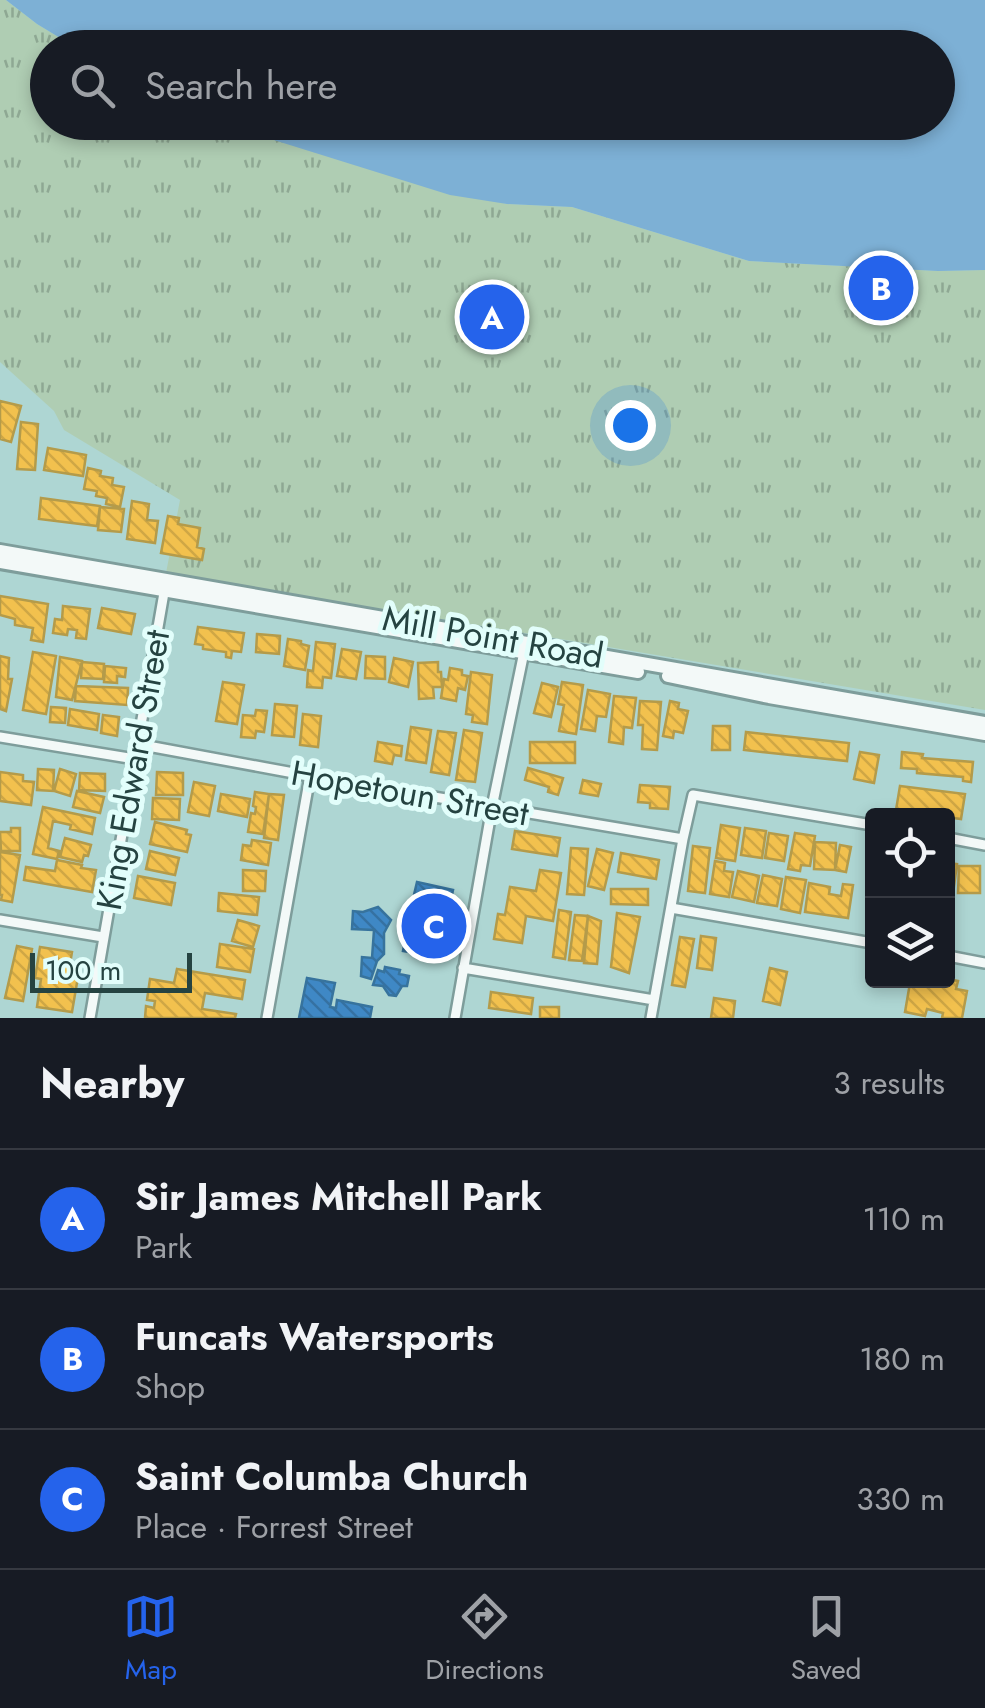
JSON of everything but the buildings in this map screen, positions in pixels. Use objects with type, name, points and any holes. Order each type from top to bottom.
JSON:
[{"type":"main road","name":"Mill Point Road","points":[[0,551],[165,586]]},
{"type":"main road","name":"Mill Point Road","points":[[0,562],[985,723]]},
{"type":"main road","name":"Mill Point Road","points":[[525,647],[985,734]]},
{"type":"street","name":"King Edward Street","points":[[90,1018],[165,586]]},
{"type":"street","points":[[455,1018],[525,647]]},
{"type":"street","points":[[0,737],[135,759]]},
{"type":"street","name":"Hopetoun Street","points":[[137,744],[683,839]]},
{"type":"street","points":[[267,1018],[310,776]]},
{"type":"street","points":[[651,1018],[693,795],[865,824]]},
{"type":"street","points":[[955,839],[985,845]]},
{"type":"street","points":[[672,908],[865,942]]},
{"type":"street","points":[[0,920],[104,936]]},
{"type":"street","points":[[955,957],[985,963]]},
{"type":"street","points":[[463,968],[654,1000]]},
{"type":"green space","points":[[0,0],[6,0],[47,30],[30,30],[30,140],[275,140],[507,204],[572,207],[749,261],[985,270],[985,710],[166,573],[180,500],[64,430],[54,411],[0,362]]},
{"type":"water","points":[[6,0],[985,0],[985,270],[749,261],[572,207],[507,204],[450,195],[274,140],[955,140],[955,30],[47,30]]},
{"type":"place","name":"Funcats Watersports","points":[[881,288]]},
{"type":"place","name":"Sir James Mitchell Park","points":[[492,317]]},
{"type":"place","name":"Saint Columba Church","points":[[434,926]]}]
